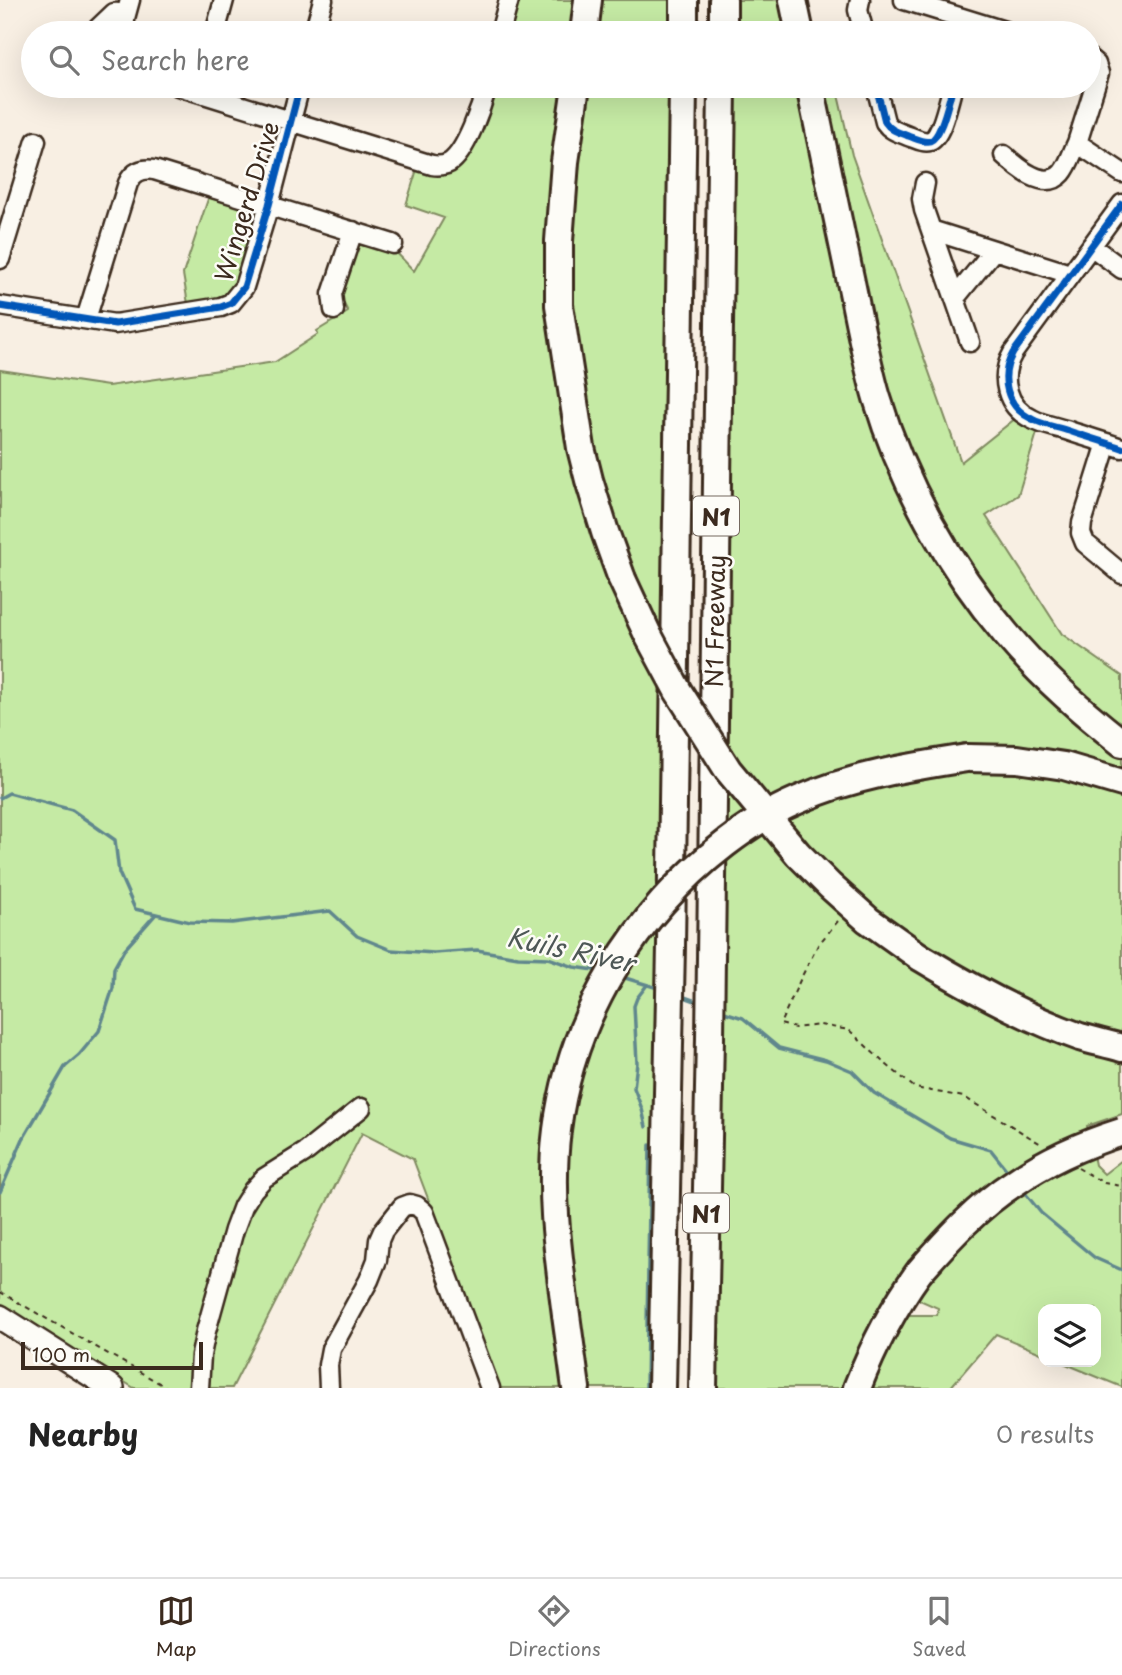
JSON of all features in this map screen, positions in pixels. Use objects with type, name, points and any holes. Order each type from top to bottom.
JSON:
[{"type":"highway","points":[[586,21],[589,0]]},
{"type":"highway","points":[[684,0],[684,21]]},
{"type":"highway","points":[[723,0],[723,21]]},
{"type":"highway","points":[[793,0],[797,21]]},
{"type":"highway","points":[[574,98],[565,162],[559,241],[559,305],[581,448],[605,532],[622,579],[678,691],[728,770],[798,853],[867,920],[963,983],[1023,1013],[1081,1037],[1122,1048]]},
{"type":"highway","name":"N1 Freeway","points":[[662,1388],[683,98]]},
{"type":"highway","name":"N1 Freeway","points":[[703,1388],[722,98]]},
{"type":"highway","points":[[813,98],[877,398],[897,454],[925,513],[961,573],[1006,634],[1056,687],[1122,743]]},
{"type":"highway","points":[[576,1388],[555,1224],[557,1131],[561,1102],[583,1031],[610,976],[633,937],[663,900],[702,862],[747,827],[796,800],[846,781],[967,758],[1017,759],[1064,766],[1122,783]]},
{"type":"highway","points":[[857,1388],[870,1354],[893,1311],[919,1272],[963,1225],[1013,1183],[1089,1143],[1122,1132]]},
{"type":"main road","points":[[0,1317],[112,1388]]},
{"type":"street","points":[[125,21],[130,0]]},
{"type":"street","points":[[218,21],[224,0]]},
{"type":"street","points":[[317,21],[323,0]]},
{"type":"street","points":[[503,21],[509,0]]},
{"type":"street","points":[[860,0],[858,9],[861,21]]},
{"type":"street","points":[[904,0],[956,21]]},
{"type":"street","points":[[106,21],[114,13],[120,13],[123,15],[123,21]]},
{"type":"street","points":[[226,98],[291,121],[440,166],[448,163],[458,153],[478,117],[483,98]]},
{"type":"street","name":"Wingerd Drive","points":[[0,306],[115,324],[221,307],[231,303],[244,287],[297,98]]},
{"type":"street","points":[[879,98],[885,122],[891,130],[925,141],[933,139],[939,133],[949,98]]},
{"type":"street","points":[[1004,155],[1023,172],[1042,179],[1052,180],[1060,176],[1077,143],[1091,98]]},
{"type":"street","points":[[0,259],[36,141]]},
{"type":"street","points":[[1077,143],[1122,173]]},
{"type":"street","points":[[86,319],[128,183],[137,172],[148,169],[393,244]]},
{"type":"street","points":[[925,183],[922,200],[970,342]]},
{"type":"street","points":[[1122,204],[1009,361],[1005,377],[1007,391],[1014,404],[1031,419],[1115,445],[1082,523],[1081,533],[1085,543],[1122,574]]},
{"type":"street","points":[[931,230],[1070,274]]},
{"type":"street","points":[[334,310],[332,294],[353,231]]},
{"type":"street","points":[[1091,246],[1122,269]]},
{"type":"street","points":[[955,298],[994,250]]},
{"type":"street","points":[[199,1388],[206,1331],[233,1230],[243,1206],[264,1178],[307,1151],[360,1108]]},
{"type":"street","points":[[329,1388],[328,1365],[331,1349],[369,1280],[377,1260],[383,1231],[402,1207],[410,1204],[424,1212],[490,1388]]},
{"type":"path","points":[[839,920],[818,945],[780,1024],[795,1028],[820,1025],[849,1030],[915,1088],[964,1097],[1050,1150]]},
{"type":"path","points":[[1072,1165],[1104,1183],[1122,1186]]},
{"type":"path","points":[[0,1292],[168,1388]]},
{"type":"green space","points":[[515,0],[577,0],[574,21],[509,21]]},
{"type":"green space","points":[[596,0],[672,0],[671,21],[593,21]]},
{"type":"green space","points":[[735,0],[787,0],[791,21],[734,21]]},
{"type":"green space","points":[[485,98],[564,98],[554,356],[662,687],[659,889],[554,1083],[563,1388],[500,1388],[413,1159],[362,1133],[232,1388],[134,1388],[0,1303],[0,370],[108,386],[275,362],[348,312],[339,294],[354,248],[361,242],[395,251],[414,271],[444,218],[406,205],[418,166],[443,172]]},
{"type":"green space","points":[[583,98],[670,98],[661,643],[645,609],[595,466],[569,281]]},
{"type":"green space","points":[[733,98],[807,98],[922,521],[1122,749],[1122,773],[958,748],[903,755],[861,765],[765,804],[723,748]]},
{"type":"green space","points":[[822,98],[839,98],[852,155],[961,462],[1021,414],[1040,423],[1018,495],[986,516],[1062,634],[1122,676],[1122,733],[1000,615],[949,542],[889,408]]},
{"type":"green space","points":[[210,193],[253,208],[257,216],[232,291],[215,300],[188,304],[183,274]]},
{"type":"green space","points":[[1023,769],[1122,792],[1122,1041],[1072,1026],[897,934],[779,820],[801,808],[923,771]]},
{"type":"green space","points":[[724,783],[748,814],[723,831]]},
{"type":"green space","points":[[763,833],[901,959],[927,977],[972,1003],[1021,1026],[1122,1060],[1122,1114],[1087,1126],[1095,1165],[1104,1174],[1122,1160],[1122,1387],[1073,1367],[1101,1367],[1101,1304],[1038,1304],[1038,1352],[996,1334],[950,1388],[866,1388],[901,1315],[937,1315],[938,1308],[913,1297],[850,1388],[714,1388],[716,1226],[721,1227],[724,861]]},
{"type":"green space","points":[[657,920],[651,1388],[585,1388],[563,1206],[570,1099],[592,1028]]},
{"type":"waterway","name":"Kuils River","points":[[0,798],[9,793],[72,810],[115,840],[119,873],[135,909],[190,922],[232,923],[330,911],[357,936],[391,950],[434,953],[477,950],[518,957],[548,958],[574,967],[601,971]]},
{"type":"waterway","points":[[0,1192],[23,1139],[65,1067],[99,1031],[113,988],[114,968],[124,950],[155,915]]},
{"type":"waterway","name":"Kuils River","points":[[622,977],[661,989]]},
{"type":"waterway","points":[[646,1127],[634,1088],[637,1063],[634,1006],[647,985]]},
{"type":"waterway","name":"Kuils River","points":[[679,995],[701,1003]]},
{"type":"waterway","name":"Kuils River","points":[[721,1011],[743,1018],[779,1048],[826,1060],[852,1071],[874,1093],[950,1138],[991,1150],[1010,1174]]},
{"type":"waterway","points":[[646,1388],[650,1145]]},
{"type":"waterway","name":"Kuils River","points":[[1021,1188],[1041,1213],[1095,1258],[1122,1270]]},
{"type":"cycle path","points":[[0,306],[115,324],[221,307],[231,303],[244,287],[297,98]]},
{"type":"cycle path","points":[[879,98],[887,125],[898,132],[927,141],[934,138],[938,132],[950,98]]},
{"type":"cycle path","points":[[1122,204],[1013,353],[1006,372],[1007,390],[1023,414],[1045,424],[1122,448]]}]
